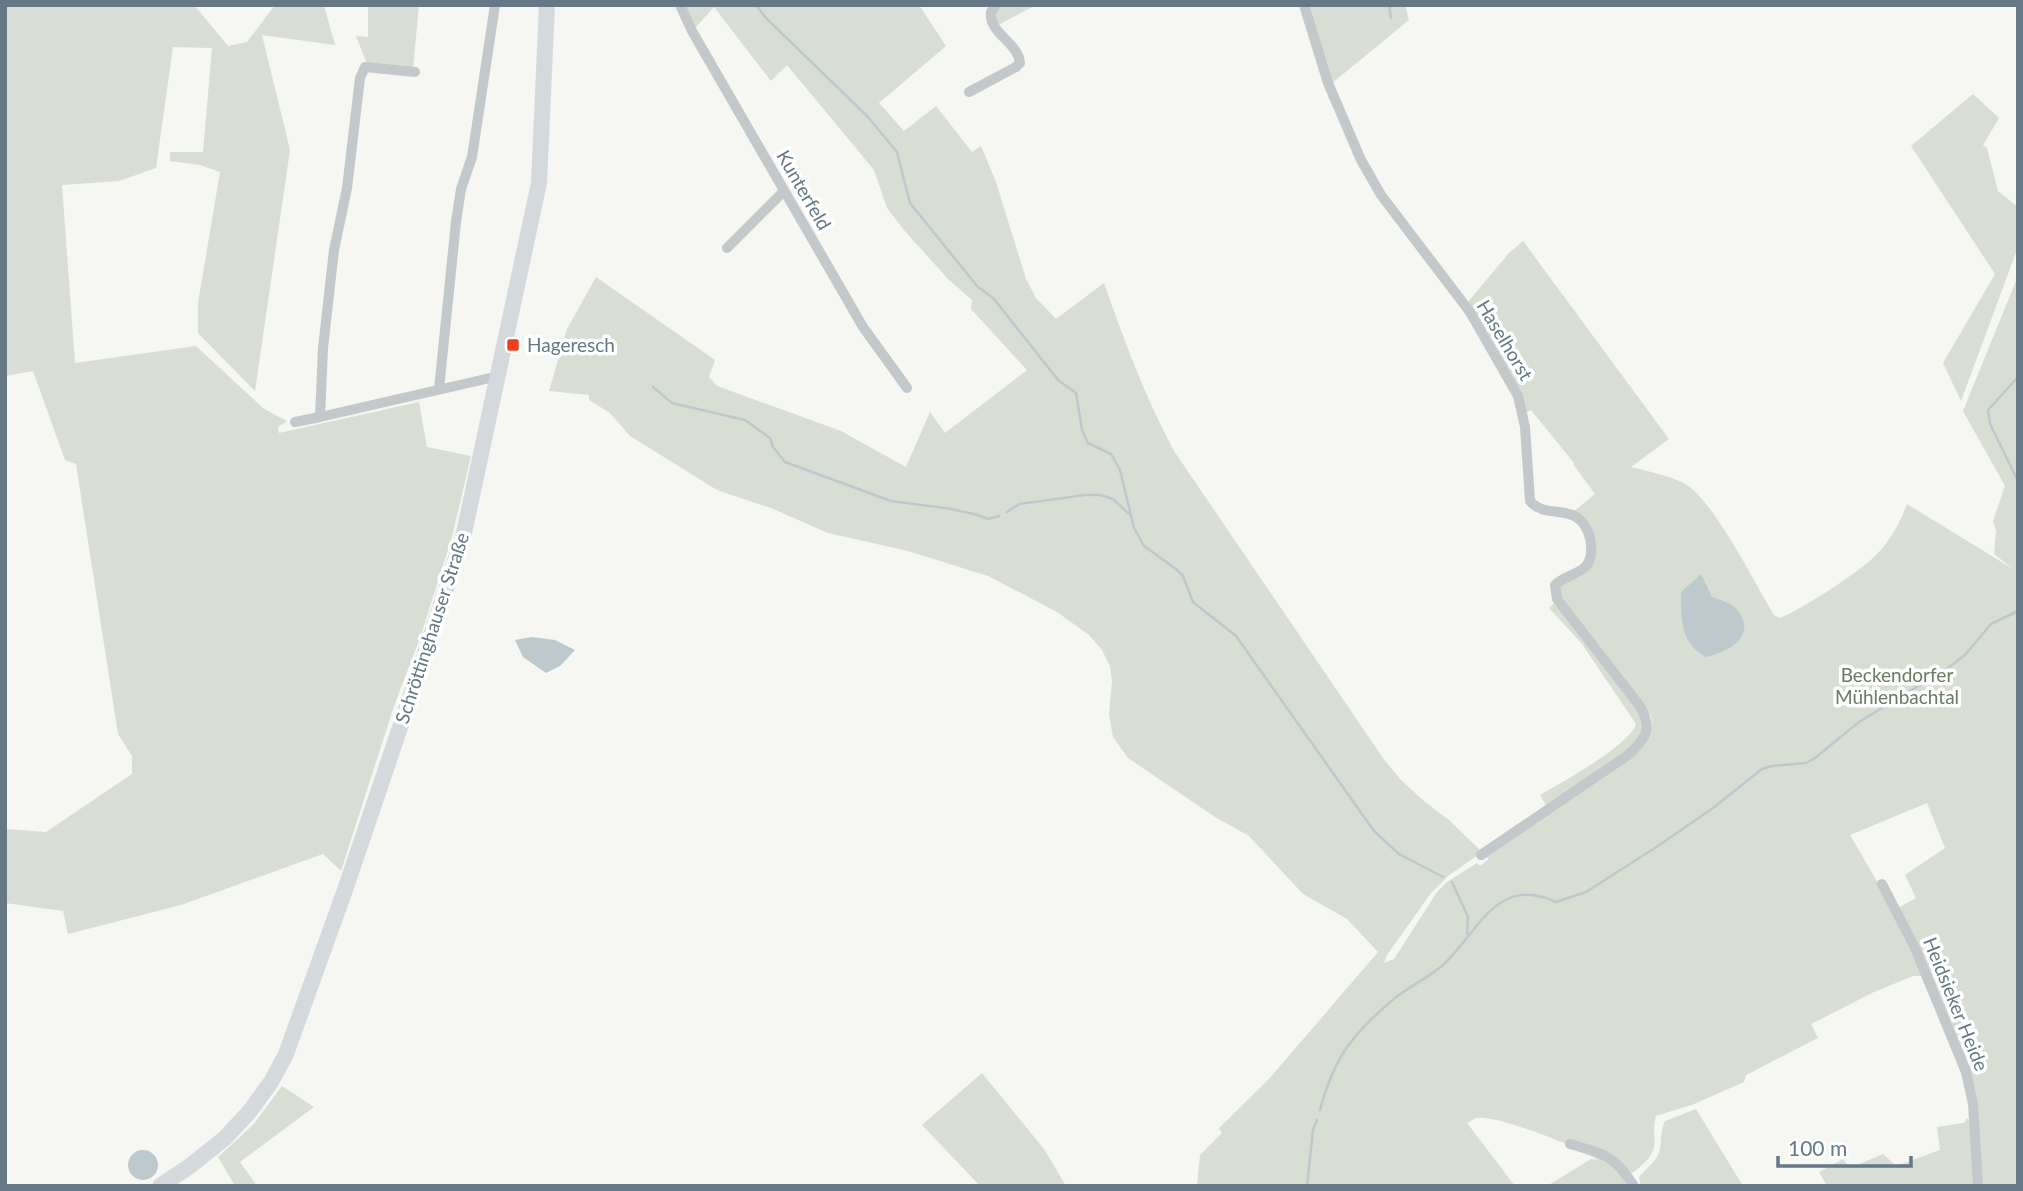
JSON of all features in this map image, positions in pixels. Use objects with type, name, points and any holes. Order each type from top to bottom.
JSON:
[{"type":"main road","name":"Schröttinghauser Straße","points":[[160,1186],[225,1138],[250,1111],[271,1082],[286,1054],[345,890],[464,533],[539,183],[548,5]]},
{"type":"street","points":[[439,389],[456,222],[461,189],[472,157],[495,5]]},
{"type":"street","name":"Kunterfeld","points":[[680,5],[692,31],[863,327],[907,388]]},
{"type":"street","points":[[969,92],[1020,63],[1019,55],[990,18],[996,5]]},
{"type":"street","name":"Haselhorst","points":[[1304,5],[1328,83],[1361,160],[1381,195],[1470,312],[1518,396],[1525,427],[1530,501],[1543,508],[1574,514],[1586,528],[1592,549],[1590,559],[1581,570],[1555,585],[1557,599],[1639,705],[1647,720],[1645,735],[1628,755],[1481,855]]},
{"type":"street","points":[[320,417],[323,348],[334,250],[347,188],[360,78],[365,67],[415,72]]},
{"type":"street","points":[[727,248],[784,191]]},
{"type":"street","points":[[295,422],[490,378],[498,379]]},
{"type":"street","name":"Heidsieker Heide","points":[[1882,884],[1914,948],[1966,1072],[1973,1104],[1978,1186]]},
{"type":"street","points":[[1570,1144],[1613,1159],[1634,1186]]},
{"type":"green space","points":[[5,5],[194,5],[228,46],[247,42],[275,5],[324,5],[335,45],[262,35],[290,150],[255,391],[198,333],[198,303],[220,172],[200,165],[170,161],[170,152],[203,152],[212,48],[173,47],[156,168],[119,181],[62,185],[75,363],[196,346],[264,409],[287,421],[278,427],[279,433],[419,402],[427,447],[471,456],[452,537],[341,871],[323,854],[181,905],[68,934],[63,911],[5,903],[5,829],[46,832],[132,774],[132,756],[118,734],[76,464],[65,460],[33,371],[5,376]]},
{"type":"green space","points":[[368,5],[419,5],[413,69],[367,64],[356,36],[368,37]]},
{"type":"green space","name":"Beckendorfer Mühlenbachtal","points":[[684,5],[919,5],[946,46],[879,103],[904,131],[936,106],[972,152],[981,146],[996,182],[1026,279],[1036,298],[1056,319],[1104,283],[1144,389],[1174,451],[1385,761],[1401,780],[1482,852],[1448,876],[1431,893],[1384,963],[1394,959],[1437,892],[1447,882],[1477,863],[1480,866],[1489,859],[1486,856],[1619,766],[1652,725],[1651,716],[1564,607],[1557,586],[1588,567],[1595,549],[1573,512],[1595,494],[1531,410],[1525,413],[1468,302],[1509,253],[1523,241],[1669,439],[1631,467],[1674,479],[1687,485],[1698,495],[1722,526],[1774,615],[1780,618],[1816,599],[1868,562],[1890,538],[1907,504],[2013,569],[1994,554],[1996,531],[1993,521],[2005,486],[1963,411],[2018,276],[2018,1186],[1981,1186],[1976,1103],[1898,908],[1916,898],[1905,875],[1945,848],[1927,803],[1850,835],[1882,890],[1923,976],[1913,976],[1874,992],[1811,1024],[1818,1038],[1746,1075],[1744,1082],[1694,1104],[1656,1116],[1653,1151],[1644,1163],[1631,1173],[1630,1186],[1547,1186],[1591,1159],[1598,1160],[1538,1133],[1501,1121],[1477,1118],[1467,1123],[1515,1186],[1197,1186],[1200,1155],[1222,1133],[1219,1128],[1269,1079],[1378,952],[1347,919],[1303,894],[1249,836],[1215,817],[1128,758],[1113,737],[1109,715],[1112,681],[1110,666],[1102,650],[1089,635],[1057,612],[988,576],[908,551],[828,533],[771,508],[717,490],[630,436],[610,413],[589,400],[589,395],[549,391],[567,329],[596,277],[715,360],[709,377],[717,386],[841,431],[906,467],[930,412],[945,433],[1027,370],[971,309],[972,300],[948,279],[904,230],[887,208],[874,170],[787,65],[771,81],[714,7],[695,28]]},
{"type":"green space","points":[[1002,5],[1036,5],[998,25],[995,14]]},
{"type":"green space","points":[[1308,5],[1405,5],[1409,20],[1331,84]]},
{"type":"green space","points":[[1973,94],[1999,118],[1983,145],[1987,148],[1998,191],[2018,207],[2018,247],[1961,401],[1943,363],[1995,274],[1911,146]]},
{"type":"green space","points":[[1555,602],[1641,711],[1645,726],[1631,749],[1547,807],[1540,795],[1608,753],[1631,733],[1636,724],[1582,644],[1549,608]]},
{"type":"green space","points":[[982,1073],[1044,1149],[1066,1186],[980,1186],[922,1125]]},
{"type":"green space","points":[[282,1086],[314,1107],[240,1162],[257,1186],[235,1186],[218,1157],[253,1125]]},
{"type":"green space","points":[[1696,1109],[1743,1186],[1641,1186],[1639,1177],[1659,1153],[1665,1121]]},
{"type":"green space","points":[[1967,1118],[1972,1125],[1976,1186],[1827,1186],[1819,1172],[1843,1159],[1850,1168],[1883,1154],[1896,1166],[1940,1150],[1937,1127],[1964,1123]]},
{"type":"shaded area","points":[[1701,574],[1712,597],[1736,608],[1744,628],[1742,636],[1731,647],[1706,657],[1691,645],[1684,629],[1681,611],[1681,592]]},
{"type":"shaded area","points":[[531,637],[555,640],[575,650],[560,666],[546,673],[523,657],[515,640]]},
{"type":"shaded area","points":[[143,1150],[149,1151],[157,1159],[157,1171],[149,1179],[143,1180],[137,1179],[129,1171],[128,1165],[129,1159],[137,1151]]},
{"type":"waterway","points":[[756,5],[766,18],[868,117],[897,152],[910,203],[977,286],[994,299],[1058,380],[1076,393],[1082,430],[1088,443],[1111,454],[1120,470],[1134,528],[1144,546],[1176,569],[1183,576],[1193,602],[1236,636],[1374,831],[1399,854],[1443,877]]},
{"type":"waterway","points":[[1389,5],[1391,18]]},
{"type":"waterway","points":[[2018,377],[1988,410],[1990,424],[2018,481]]},
{"type":"waterway","points":[[653,387],[672,403],[745,420],[770,438],[773,447],[785,462],[891,501],[952,509],[988,519],[999,516]]},
{"type":"waterway","points":[[1007,512],[1019,504],[1100,495],[1113,499],[1129,514]]},
{"type":"waterway","points":[[1320,1110],[1339,1060],[1357,1035],[1395,998],[1443,965],[1490,911],[1503,901],[1518,896],[1535,895],[1556,902],[1586,892],[1713,808],[1762,769],[1806,763],[1815,758],[1859,722],[1948,668],[1965,655],[1991,624],[2018,611]]},
{"type":"waterway","points":[[1452,882],[1468,917],[1467,934]]},
{"type":"waterway","points":[[1307,1186],[1313,1130],[1317,1120]]},
{"type":"place","name":"Hageresch","points":[[513,345]]}]
